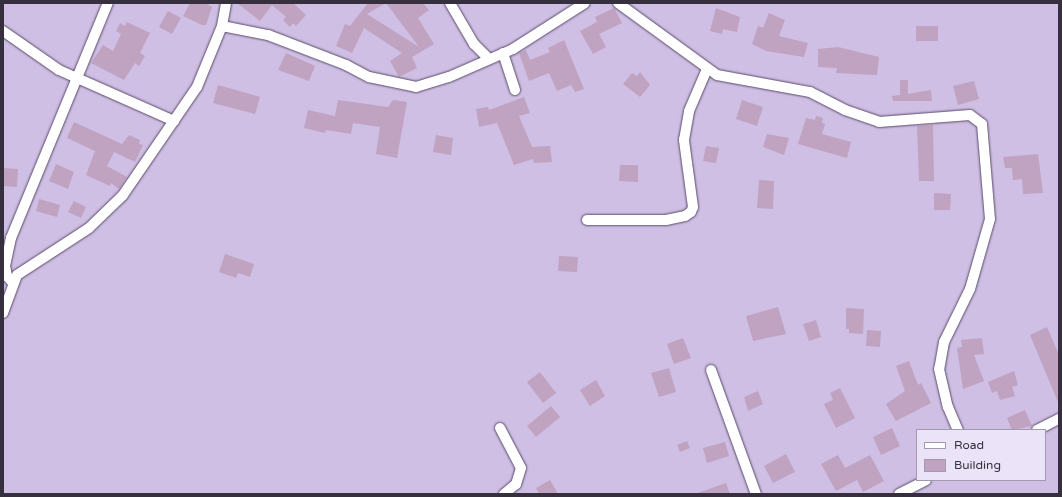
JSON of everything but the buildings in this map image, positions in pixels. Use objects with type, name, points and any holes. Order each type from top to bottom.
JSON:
[{"type":"street","points":[[13,283],[7,276],[6,266],[11,238],[108,3]]},
{"type":"street","points":[[3,313],[17,275],[89,228],[123,195],[197,87],[222,26],[226,3]]},
{"type":"street","points":[[450,3],[474,44],[489,59]]},
{"type":"street","points":[[222,26],[268,35],[370,77],[416,87],[449,77],[503,53],[551,27],[585,3]]},
{"type":"street","points":[[618,3],[707,69],[736,81],[810,92],[844,110],[879,122],[970,115],[982,124],[990,219],[970,289],[944,342],[939,369],[948,407],[958,429]]},
{"type":"street","points":[[3,31],[59,70],[174,121]]},
{"type":"street","points":[[503,53],[514,90]]},
{"type":"street","points":[[587,220],[666,220],[685,216],[690,212],[693,207],[684,140],[688,111],[707,69]]},
{"type":"street","points":[[711,370],[756,494]]},
{"type":"street","points":[[1039,429],[1059,418]]},
{"type":"street","points":[[500,428],[521,468],[516,484],[504,494]]},
{"type":"street","points":[[899,494],[924,481]]}]
